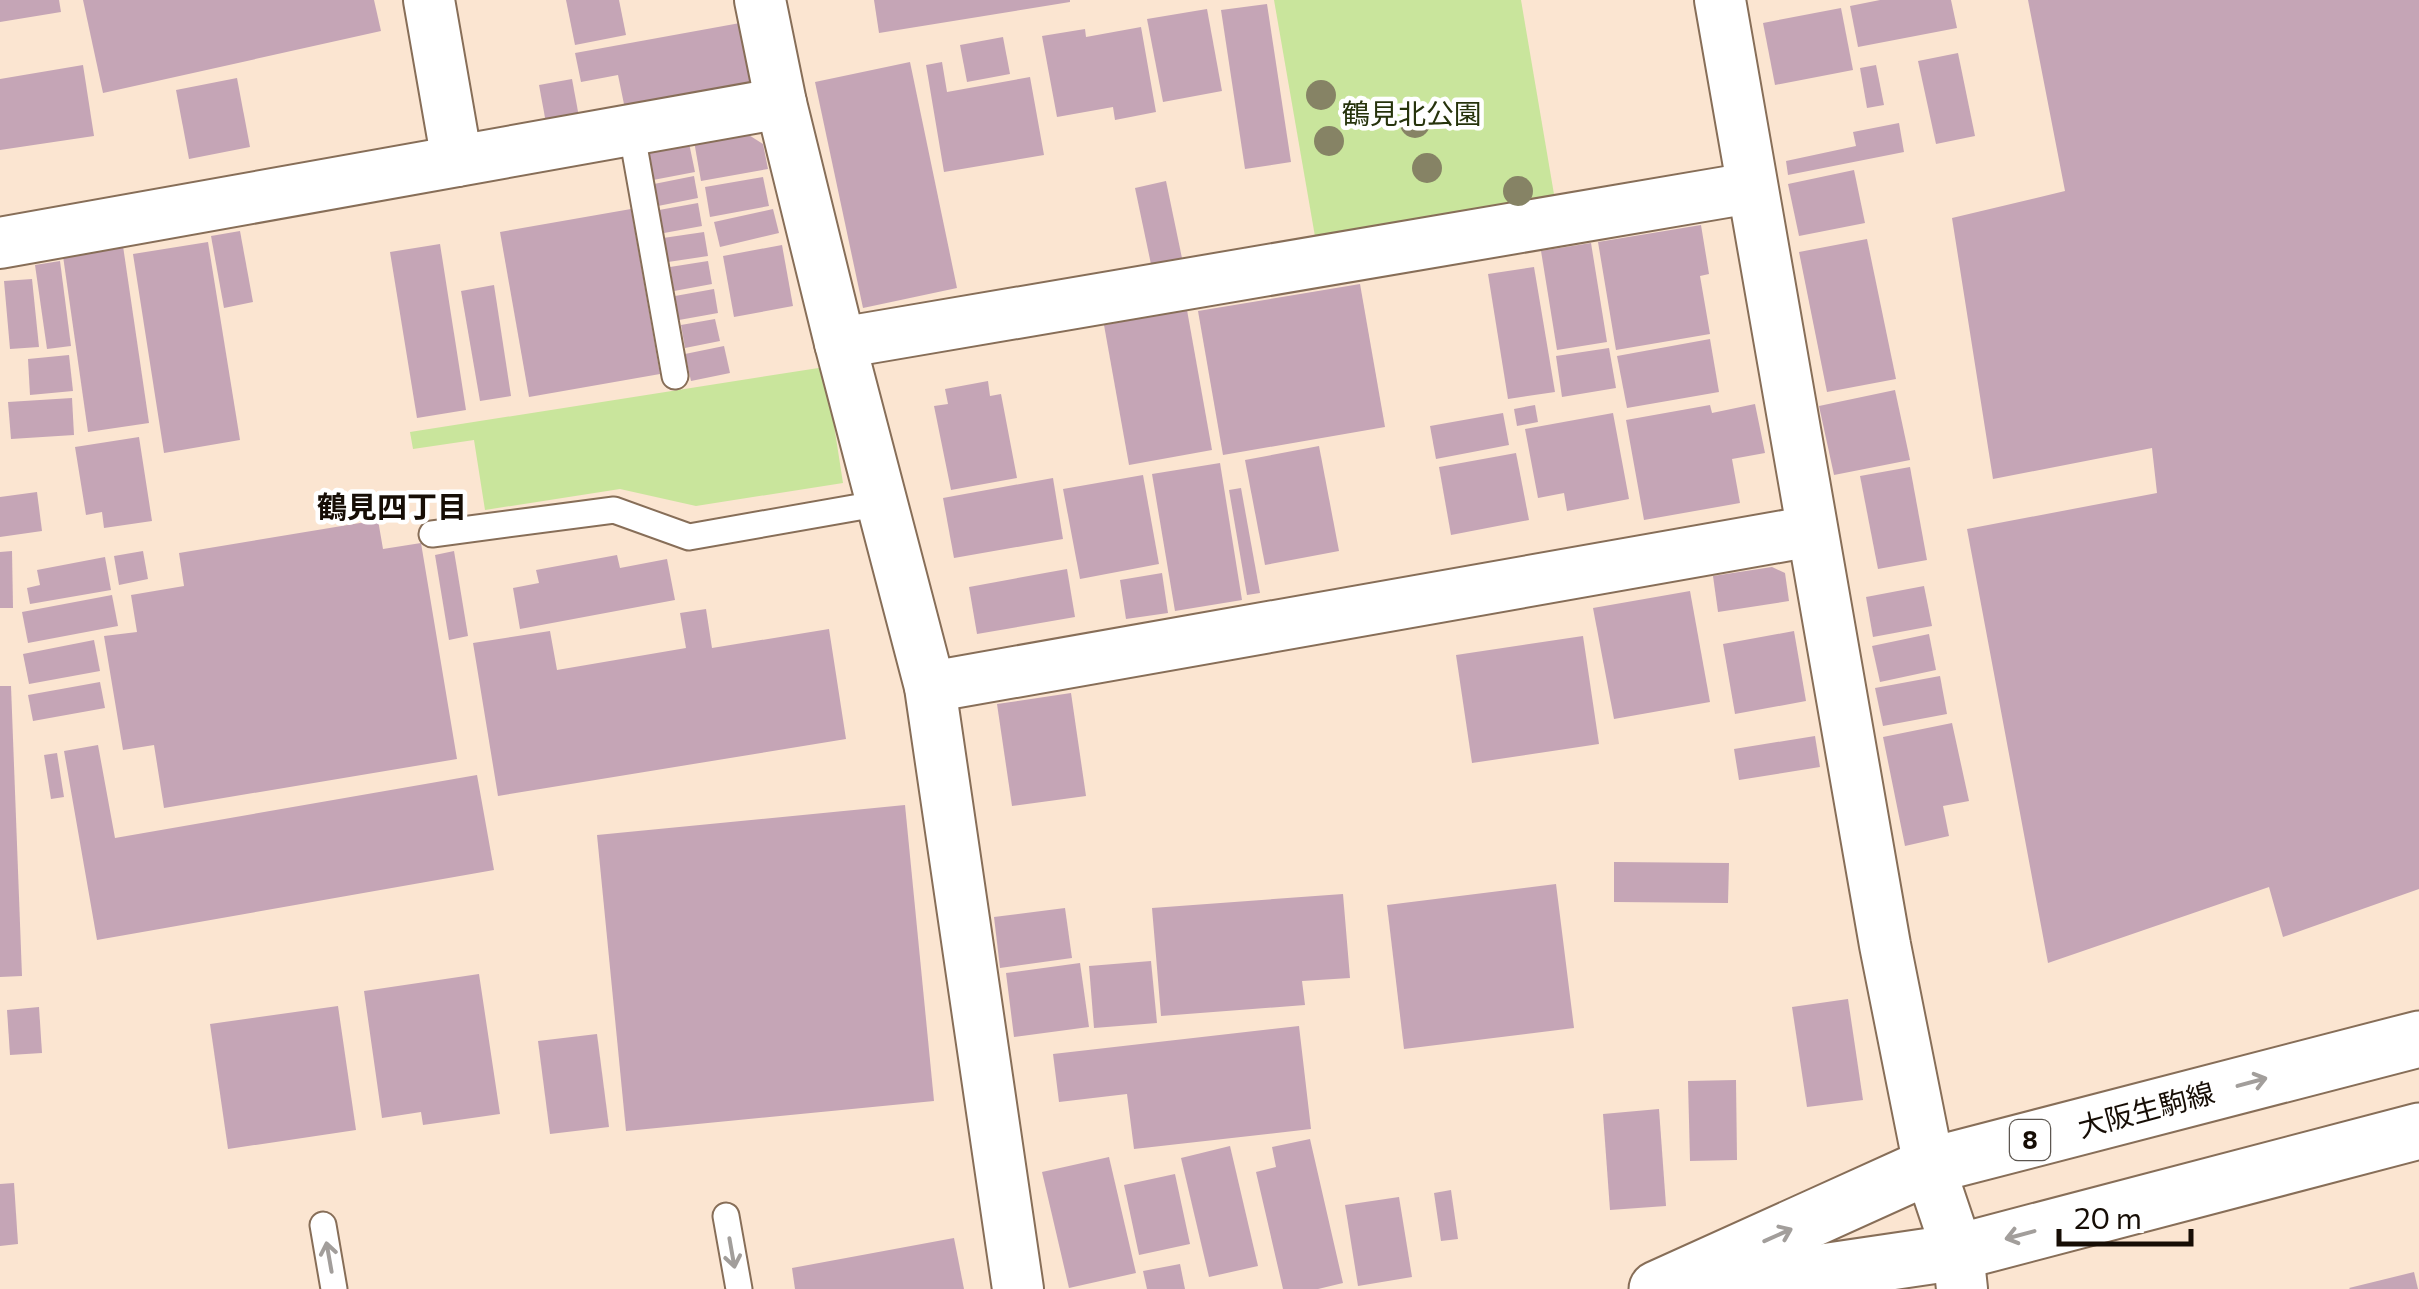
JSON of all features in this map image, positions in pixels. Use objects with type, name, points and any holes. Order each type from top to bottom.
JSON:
[{"type":"main road","name":"大阪生駒線","points":[[1657,1289],[1930,1166],[2419,1039]]},
{"type":"main road","points":[[1706,1289],[1960,1270],[2419,1131]]},
{"type":"street","points":[[429,0],[457,161]]},
{"type":"street","points":[[760,0],[840,343],[930,687],[1018,1289]]},
{"type":"street","points":[[1720,0],[1882,926],[1930,1166],[1960,1270]]},
{"type":"street","points":[[0,243],[781,102]]},
{"type":"street","points":[[840,343],[1750,188]]},
{"type":"street","points":[[930,687],[1812,531]]},
{"type":"lane","points":[[631,130],[675,376]]},
{"type":"lane","points":[[432,534],[614,510],[689,537],[882,503]]},
{"type":"lane","points":[[726,1216],[739,1289]]},
{"type":"lane","points":[[323,1225],[334,1289]]},
{"type":"green space","name":"鶴見北公園","points":[[1274,0],[1521,0],[1556,206],[1317,248]]},
{"type":"green space","points":[[825,367],[843,483],[696,506],[620,489],[485,510],[474,440],[413,449],[410,432]]},
{"type":"building","points":[[0,0],[59,0],[61,12],[0,22]]},
{"type":"building","points":[[83,0],[374,0],[381,31],[103,93]]},
{"type":"building","points":[[566,0],[619,0],[626,35],[575,45]]},
{"type":"building","points":[[874,0],[1070,0],[1070,2],[879,33]]},
{"type":"building","points":[[1880,0],[1951,0],[1957,28],[1858,47],[1850,6]]},
{"type":"building","points":[[2028,0],[2419,0],[2419,889],[2283,937],[2269,887],[2048,963],[1967,529],[2157,493],[2152,448],[1993,479],[1952,218],[2065,191]]},
{"type":"building","points":[[1267,4],[1291,162],[1245,169],[1221,10]]},
{"type":"building","points":[[1841,8],[1853,70],[1775,85],[1763,23]]},
{"type":"building","points":[[1207,9],[1222,91],[1163,102],[1147,19]]},
{"type":"building","points":[[740,23],[752,85],[625,109],[618,75],[581,82],[575,53]]},
{"type":"building","points":[[1141,27],[1156,112],[1115,120],[1113,107],[1057,117],[1042,36],[1085,29],[1086,37]]},
{"type":"building","points":[[1003,37],[1010,74],[967,82],[960,45]]},
{"type":"building","points":[[1958,53],[1975,136],[1936,144],[1918,61]]},
{"type":"building","points":[[910,62],[957,288],[863,308],[815,82]]},
{"type":"building","points":[[942,62],[947,92],[1030,77],[1044,155],[944,172],[926,65]]},
{"type":"building","points":[[83,65],[94,136],[0,150],[0,79]]},
{"type":"building","points":[[1876,65],[1884,105],[1867,108],[1860,68]]},
{"type":"building","points":[[237,78],[250,147],[189,159],[176,90]]},
{"type":"building","points":[[572,79],[579,117],[546,123],[539,85]]},
{"type":"building","points":[[1899,123],[1904,152],[1788,175],[1786,161],[1856,146],[1853,132]]},
{"type":"building","points":[[744,132],[763,144],[768,169],[701,181],[694,141]]},
{"type":"building","points":[[689,143],[695,172],[653,180],[648,151]]},
{"type":"building","points":[[1854,170],[1865,223],[1799,236],[1788,184]]},
{"type":"building","points":[[694,176],[698,198],[658,206],[654,184]]},
{"type":"building","points":[[763,177],[769,206],[710,217],[705,187]]},
{"type":"building","points":[[1166,181],[1183,263],[1152,269],[1135,188]]},
{"type":"building","points":[[698,203],[702,226],[664,233],[659,210]]},
{"type":"building","points":[[631,209],[660,374],[529,397],[500,232]]},
{"type":"building","points":[[773,209],[779,233],[720,247],[714,222]]},
{"type":"building","points":[[1701,225],[1709,274],[1700,276],[1710,334],[1616,350],[1598,242]]},
{"type":"building","points":[[240,231],[253,302],[224,308],[211,236]]},
{"type":"building","points":[[704,232],[708,256],[668,262],[663,238]]},
{"type":"building","points":[[1867,239],[1896,379],[1827,392],[1799,252]]},
{"type":"building","points":[[208,242],[240,440],[164,453],[133,254]]},
{"type":"building","points":[[1591,243],[1607,342],[1557,350],[1541,251]]},
{"type":"building","points":[[440,244],[466,410],[417,418],[390,252]]},
{"type":"building","points":[[782,245],[793,306],[734,317],[723,256]]},
{"type":"building","points":[[123,246],[149,423],[88,432],[63,256]]},
{"type":"building","points":[[60,261],[71,346],[47,349],[35,265]]},
{"type":"building","points":[[708,261],[712,284],[674,291],[670,267]]},
{"type":"building","points":[[1534,267],[1555,392],[1508,399],[1488,274]]},
{"type":"building","points":[[32,279],[39,347],[10,349],[4,281]]},
{"type":"building","points":[[1360,284],[1385,427],[1223,455],[1198,311]]},
{"type":"building","points":[[494,285],[511,396],[480,401],[461,291]]},
{"type":"building","points":[[714,289],[718,313],[679,320],[675,296]]},
{"type":"building","points":[[1187,310],[1212,450],[1129,465],[1104,325]]},
{"type":"building","points":[[715,319],[720,341],[685,348],[681,325]]},
{"type":"building","points":[[1710,339],[1719,392],[1627,408],[1617,356]]},
{"type":"building","points":[[724,346],[730,373],[691,381],[685,354]]},
{"type":"building","points":[[1609,348],[1616,388],[1562,397],[1556,356]]},
{"type":"building","points":[[69,355],[73,391],[30,395],[28,359]]},
{"type":"building","points":[[988,381],[990,396],[1001,394],[1017,478],[951,490],[934,406],[948,404],[945,389]]},
{"type":"building","points":[[1895,390],[1910,460],[1834,475],[1819,406]]},
{"type":"building","points":[[72,398],[74,435],[11,439],[8,402]]},
{"type":"building","points":[[1755,404],[1765,453],[1732,459],[1740,503],[1644,520],[1626,420],[1710,405],[1712,413]]},
{"type":"building","points":[[1535,405],[1538,422],[1517,426],[1514,409]]},
{"type":"building","points":[[1503,413],[1509,445],[1436,459],[1430,426]]},
{"type":"building","points":[[1613,413],[1629,499],[1567,511],[1564,493],[1538,498],[1525,429]]},
{"type":"building","points":[[139,437],[152,521],[104,528],[102,512],[86,515],[75,447]]},
{"type":"building","points":[[1319,446],[1339,551],[1265,565],[1245,460]]},
{"type":"building","points":[[1516,453],[1529,520],[1451,535],[1439,467]]},
{"type":"building","points":[[1220,463],[1242,600],[1175,611],[1152,474]]},
{"type":"building","points":[[1910,467],[1927,560],[1878,569],[1860,476]]},
{"type":"building","points":[[1143,475],[1159,564],[1080,579],[1063,489]]},
{"type":"building","points":[[1053,478],[1063,539],[954,558],[943,498]]},
{"type":"building","points":[[1241,488],[1260,593],[1247,595],[1229,490]]},
{"type":"building","points":[[37,492],[42,531],[0,537],[0,497]]},
{"type":"building","points":[[378,520],[383,549],[421,543],[457,759],[164,808],[154,745],[123,750],[104,636],[137,632],[131,595],[184,586],[179,553]]},
{"type":"building","points":[[12,551],[13,608],[0,608],[0,552]]},
{"type":"building","points":[[143,551],[148,579],[119,585],[114,556]]},
{"type":"building","points":[[454,551],[468,636],[449,640],[435,555]]},
{"type":"building","points":[[617,555],[620,568],[667,559],[675,600],[520,629],[513,588],[539,583],[536,570]]},
{"type":"building","points":[[105,557],[111,590],[30,604],[27,588],[40,585],[37,570]]},
{"type":"building","points":[[1772,567],[1785,573],[1789,601],[1718,612],[1713,576]]},
{"type":"building","points":[[1067,569],[1075,617],[977,634],[969,587]]},
{"type":"building","points":[[1162,573],[1168,613],[1126,619],[1120,580]]},
{"type":"building","points":[[1924,586],[1932,626],[1873,637],[1866,597]]},
{"type":"building","points":[[1690,591],[1710,702],[1614,719],[1593,608]]},
{"type":"building","points":[[112,595],[118,626],[28,643],[22,612]]},
{"type":"building","points":[[706,609],[712,648],[829,629],[846,739],[498,796],[473,643],[550,631],[557,670],[686,648],[680,613]]},
{"type":"building","points":[[1794,631],[1806,701],[1735,714],[1723,644]]},
{"type":"building","points":[[1929,634],[1936,670],[1880,682],[1872,646]]},
{"type":"building","points":[[1583,636],[1599,744],[1472,763],[1456,655]]},
{"type":"building","points":[[94,640],[100,671],[29,684],[23,654]]},
{"type":"building","points":[[1940,676],[1947,714],[1883,726],[1875,688]]},
{"type":"building","points":[[100,682],[105,708],[33,721],[28,695]]},
{"type":"building","points":[[0,686],[11,686],[22,976],[0,977]]},
{"type":"building","points":[[1071,693],[1086,796],[1012,806],[997,704]]},
{"type":"building","points":[[1952,723],[1969,801],[1943,806],[1949,836],[1905,846],[1883,737]]},
{"type":"building","points":[[1815,736],[1820,767],[1739,780],[1734,749]]},
{"type":"building","points":[[98,745],[115,838],[477,775],[494,870],[97,940],[64,751]]},
{"type":"building","points":[[57,753],[64,797],[51,799],[44,755]]},
{"type":"building","points":[[905,805],[934,1101],[626,1131],[597,835]]},
{"type":"building","points":[[1614,862],[1729,863],[1728,903],[1614,902]]},
{"type":"building","points":[[1556,884],[1574,1028],[1404,1049],[1387,905]]},
{"type":"building","points":[[1343,894],[1350,978],[1302,981],[1305,1005],[1161,1016],[1152,908]]},
{"type":"building","points":[[1065,908],[1072,958],[1000,968],[994,917]]},
{"type":"building","points":[[1151,961],[1157,1023],[1094,1028],[1089,966]]},
{"type":"building","points":[[1080,963],[1089,1027],[1014,1037],[1006,973]]},
{"type":"building","points":[[479,974],[500,1114],[423,1125],[421,1112],[382,1118],[364,991]]},
{"type":"building","points":[[1848,999],[1863,1100],[1807,1107],[1792,1007]]},
{"type":"building","points":[[338,1006],[356,1130],[228,1149],[210,1024]]},
{"type":"building","points":[[39,1007],[42,1053],[10,1055],[7,1010]]},
{"type":"building","points":[[1299,1026],[1311,1129],[1134,1149],[1127,1094],[1059,1102],[1053,1054]]},
{"type":"building","points":[[597,1034],[609,1127],[550,1134],[538,1041]]},
{"type":"building","points":[[1736,1080],[1737,1160],[1690,1161],[1688,1081]]},
{"type":"building","points":[[1659,1109],[1666,1206],[1610,1210],[1603,1114]]},
{"type":"building","points":[[1310,1139],[1343,1283],[1318,1289],[1283,1289],[1256,1172],[1276,1167],[1272,1147]]},
{"type":"building","points":[[1230,1146],[1258,1266],[1209,1277],[1181,1158]]},
{"type":"building","points":[[1109,1157],[1136,1273],[1069,1288],[1042,1172]]},
{"type":"building","points":[[1175,1174],[1190,1244],[1139,1255],[1124,1185]]},
{"type":"building","points":[[14,1183],[18,1244],[0,1246],[0,1184]]},
{"type":"building","points":[[1451,1190],[1458,1239],[1441,1241],[1434,1193]]},
{"type":"building","points":[[1399,1197],[1412,1277],[1358,1286],[1345,1205]]},
{"type":"building","points":[[954,1238],[964,1289],[795,1289],[792,1268]]},
{"type":"building","points":[[1180,1264],[1185,1289],[1147,1289],[1143,1271]]},
{"type":"building","points":[[2414,1272],[2418,1289],[2349,1288]]},
{"type":"district","name":"鶴見四丁目","points":[[392,508]]}]
